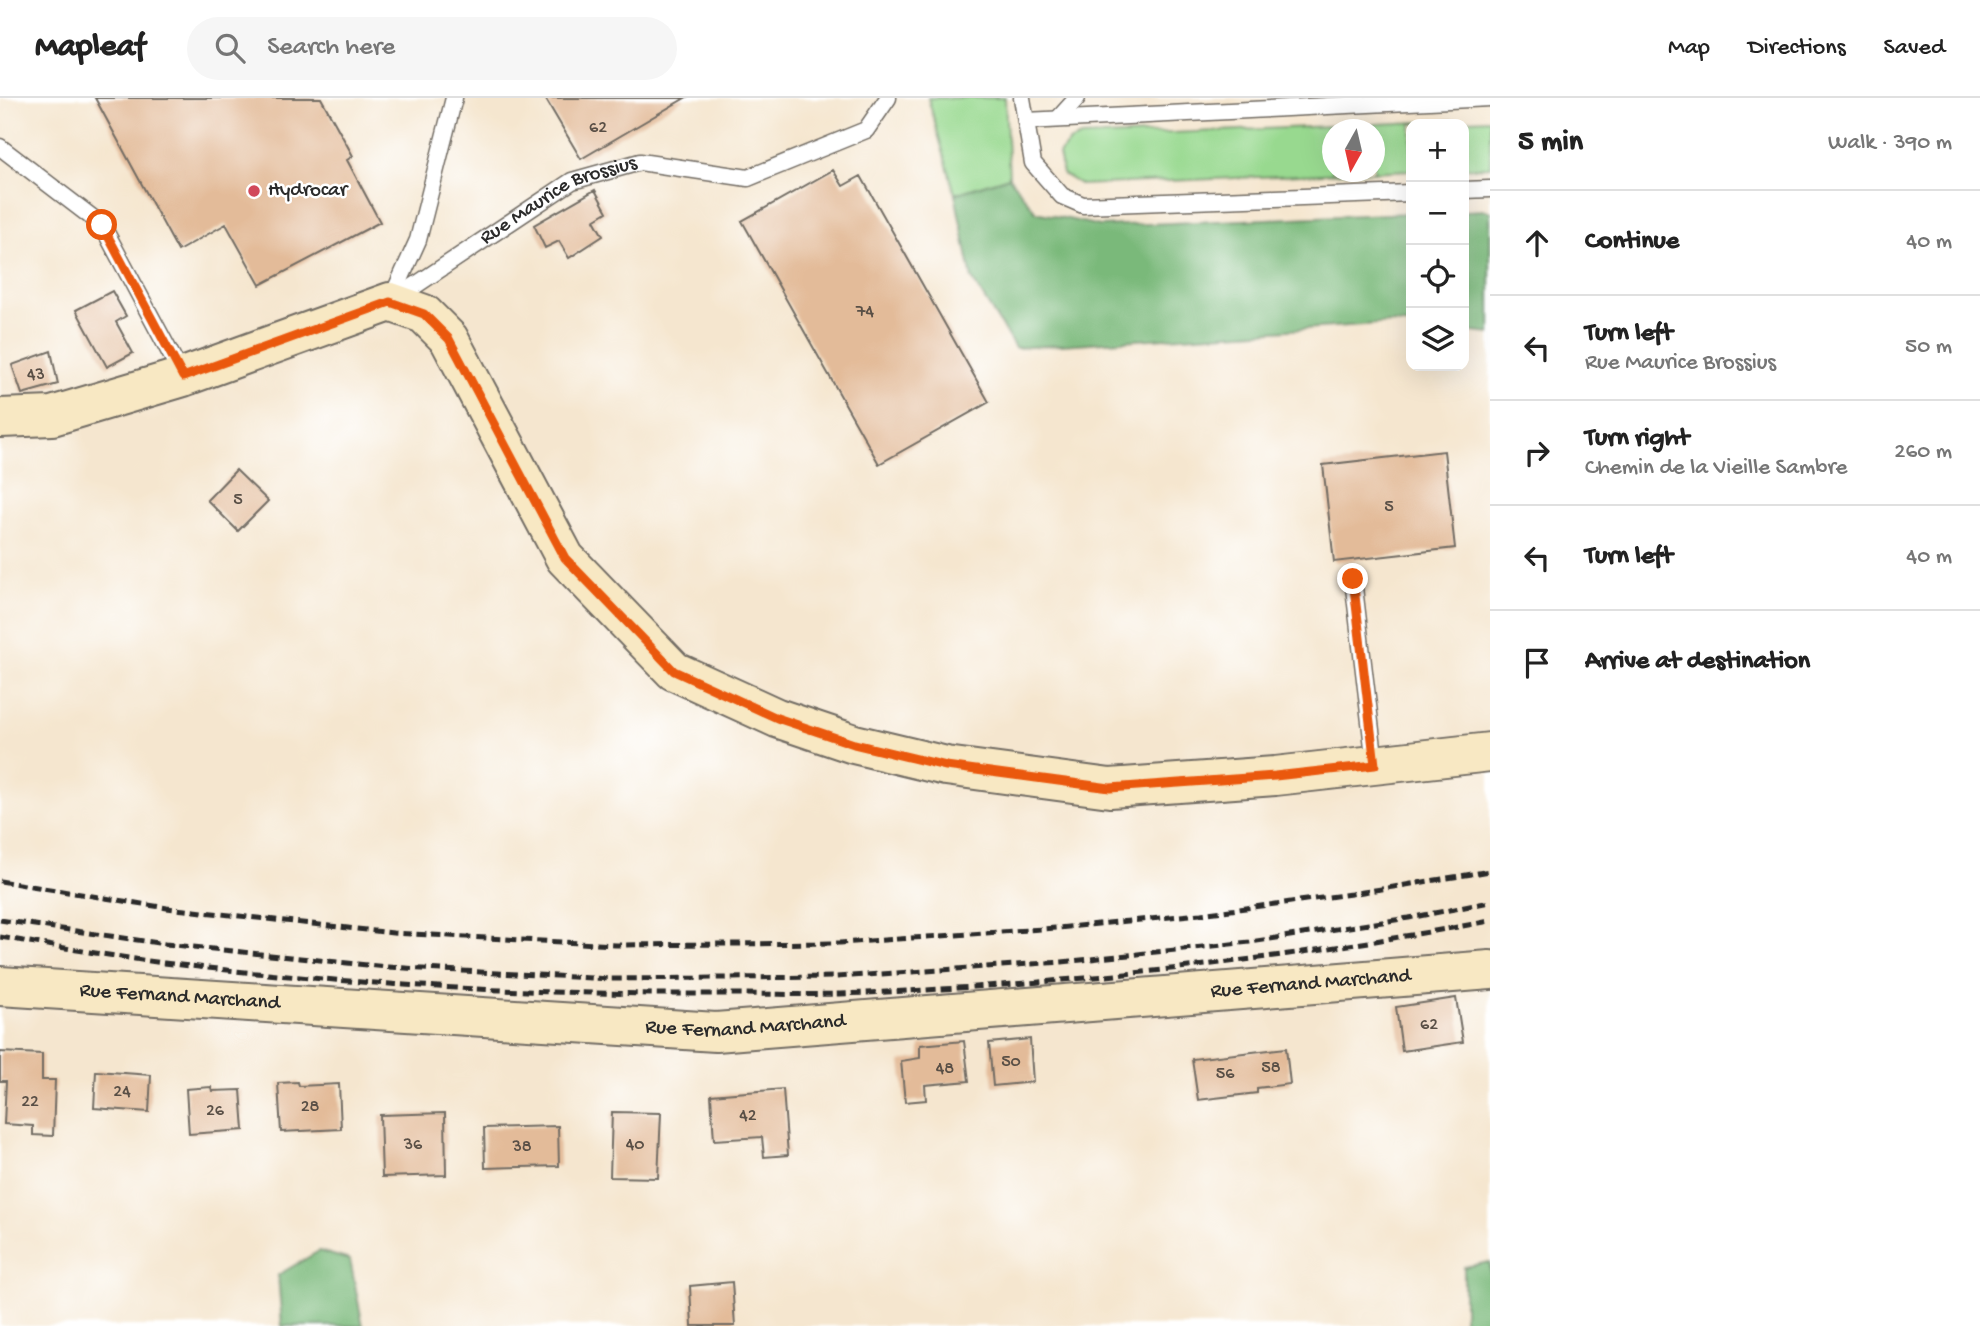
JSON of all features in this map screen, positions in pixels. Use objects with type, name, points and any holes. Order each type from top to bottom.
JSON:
[{"type":"street","name":"Rue Maurice Brossius","points":[[0,418],[52,416],[183,377],[390,302]]},
{"type":"street","points":[[390,302],[424,314],[449,339],[565,558],[674,671],[777,718],[854,744],[946,766],[1110,788],[1275,776],[1490,752]]},
{"type":"street","name":"Rue Fernand Marchand","points":[[0,986],[716,1032],[1490,971]]},
{"type":"lane","points":[[390,302],[418,240],[454,98]]},
{"type":"lane","name":"Rue Maurice Brossius","points":[[390,302],[572,181],[640,162],[748,178],[866,130],[888,98]]},
{"type":"lane","points":[[1022,98],[1033,163],[1062,196],[1083,205],[1406,192]]},
{"type":"lane","points":[[1058,119],[1077,98]]},
{"type":"lane","points":[[1026,121],[1490,98]]},
{"type":"lane","points":[[0,147],[102,225],[183,377]]},
{"type":"lane","points":[[1469,190],[1490,189]]},
{"type":"lane","points":[[1353,579],[1375,765]]},
{"type":"green space","points":[[928,98],[1005,98],[1009,177],[955,194]]},
{"type":"green space","points":[[1490,119],[1490,167],[1469,168],[1469,120]]},
{"type":"green space","points":[[1406,123],[1406,170],[1385,171],[1385,124]]},
{"type":"green space","points":[[1322,126],[1322,174],[1081,185],[1063,174],[1059,154],[1069,142],[1081,137]]},
{"type":"green space","points":[[1009,177],[1036,212],[1100,226],[1406,213],[1406,324],[1393,323],[1015,348],[972,279],[955,194]]},
{"type":"green space","points":[[1469,211],[1490,212],[1490,334],[1469,332]]},
{"type":"green space","points":[[319,1251],[350,1260],[363,1326],[282,1326],[278,1275]]},
{"type":"green space","points":[[1490,1262],[1490,1326],[1464,1326],[1464,1267]]},
{"type":"building","name":"Hydrocar","points":[[95,98],[321,98],[353,156],[347,160],[380,222],[260,285],[226,224],[178,251]]},
{"type":"building","points":[[545,98],[685,98],[581,159]]},
{"type":"building","points":[[833,170],[843,186],[861,176],[989,402],[879,464],[742,221]]},
{"type":"building","points":[[595,190],[607,212],[594,220],[603,236],[569,258],[559,241],[545,248],[534,225]]},
{"type":"building","points":[[112,291],[126,316],[116,322],[133,353],[107,367],[76,310]]},
{"type":"building","points":[[51,351],[58,384],[22,394],[12,365]]},
{"type":"building","points":[[1444,451],[1455,548],[1334,562],[1323,465]]},
{"type":"building","points":[[236,470],[268,501],[238,531],[207,500]]},
{"type":"building","points":[[1456,998],[1463,1042],[1402,1051],[1396,1007]]},
{"type":"building","points":[[1030,1039],[1033,1082],[993,1086],[989,1043]]},
{"type":"building","points":[[964,1041],[969,1081],[925,1085],[926,1100],[905,1102],[901,1061],[920,1058],[920,1045]]},
{"type":"building","points":[[1286,1048],[1290,1084],[1257,1088],[1257,1093],[1198,1100],[1192,1059]]},
{"type":"building","points":[[0,1052],[42,1054],[42,1080],[55,1080],[53,1136],[33,1135],[33,1126],[4,1124],[6,1081],[0,1081]]},
{"type":"building","points":[[96,1071],[151,1075],[149,1112],[94,1108]]},
{"type":"building","points":[[298,1082],[299,1086],[339,1084],[341,1129],[281,1132],[278,1083]]},
{"type":"building","points":[[211,1087],[212,1091],[241,1090],[244,1130],[189,1134],[186,1089]]},
{"type":"building","points":[[783,1089],[788,1155],[764,1157],[762,1137],[714,1140],[711,1095]]},
{"type":"building","points":[[612,1112],[661,1113],[658,1178],[610,1177]]},
{"type":"building","points":[[445,1113],[446,1175],[382,1177],[380,1115]]},
{"type":"building","points":[[558,1126],[559,1166],[485,1168],[484,1128]]},
{"type":"building","points":[[732,1282],[735,1326],[692,1326],[690,1286]]},
{"type":"railway","points":[[0,881],[167,908],[393,933],[616,945],[840,943],[1057,928],[1201,914],[1351,894],[1490,871]]},
{"type":"railway","points":[[0,920],[165,944],[386,967],[611,979],[836,977],[1062,962],[1250,942],[1409,918],[1490,902]]},
{"type":"railway","points":[[0,937],[164,963],[372,983],[580,993],[825,994],[1003,985],[1166,970],[1329,948],[1490,921]]},
{"type":"place","name":"Hydrocar","points":[[254,191]]},
{"type":"route","points":[[102,225],[183,377],[390,302],[424,314],[449,339],[565,558],[674,671],[777,718],[854,744],[946,766],[1110,788],[1275,776],[1375,765],[1353,579]]}]
